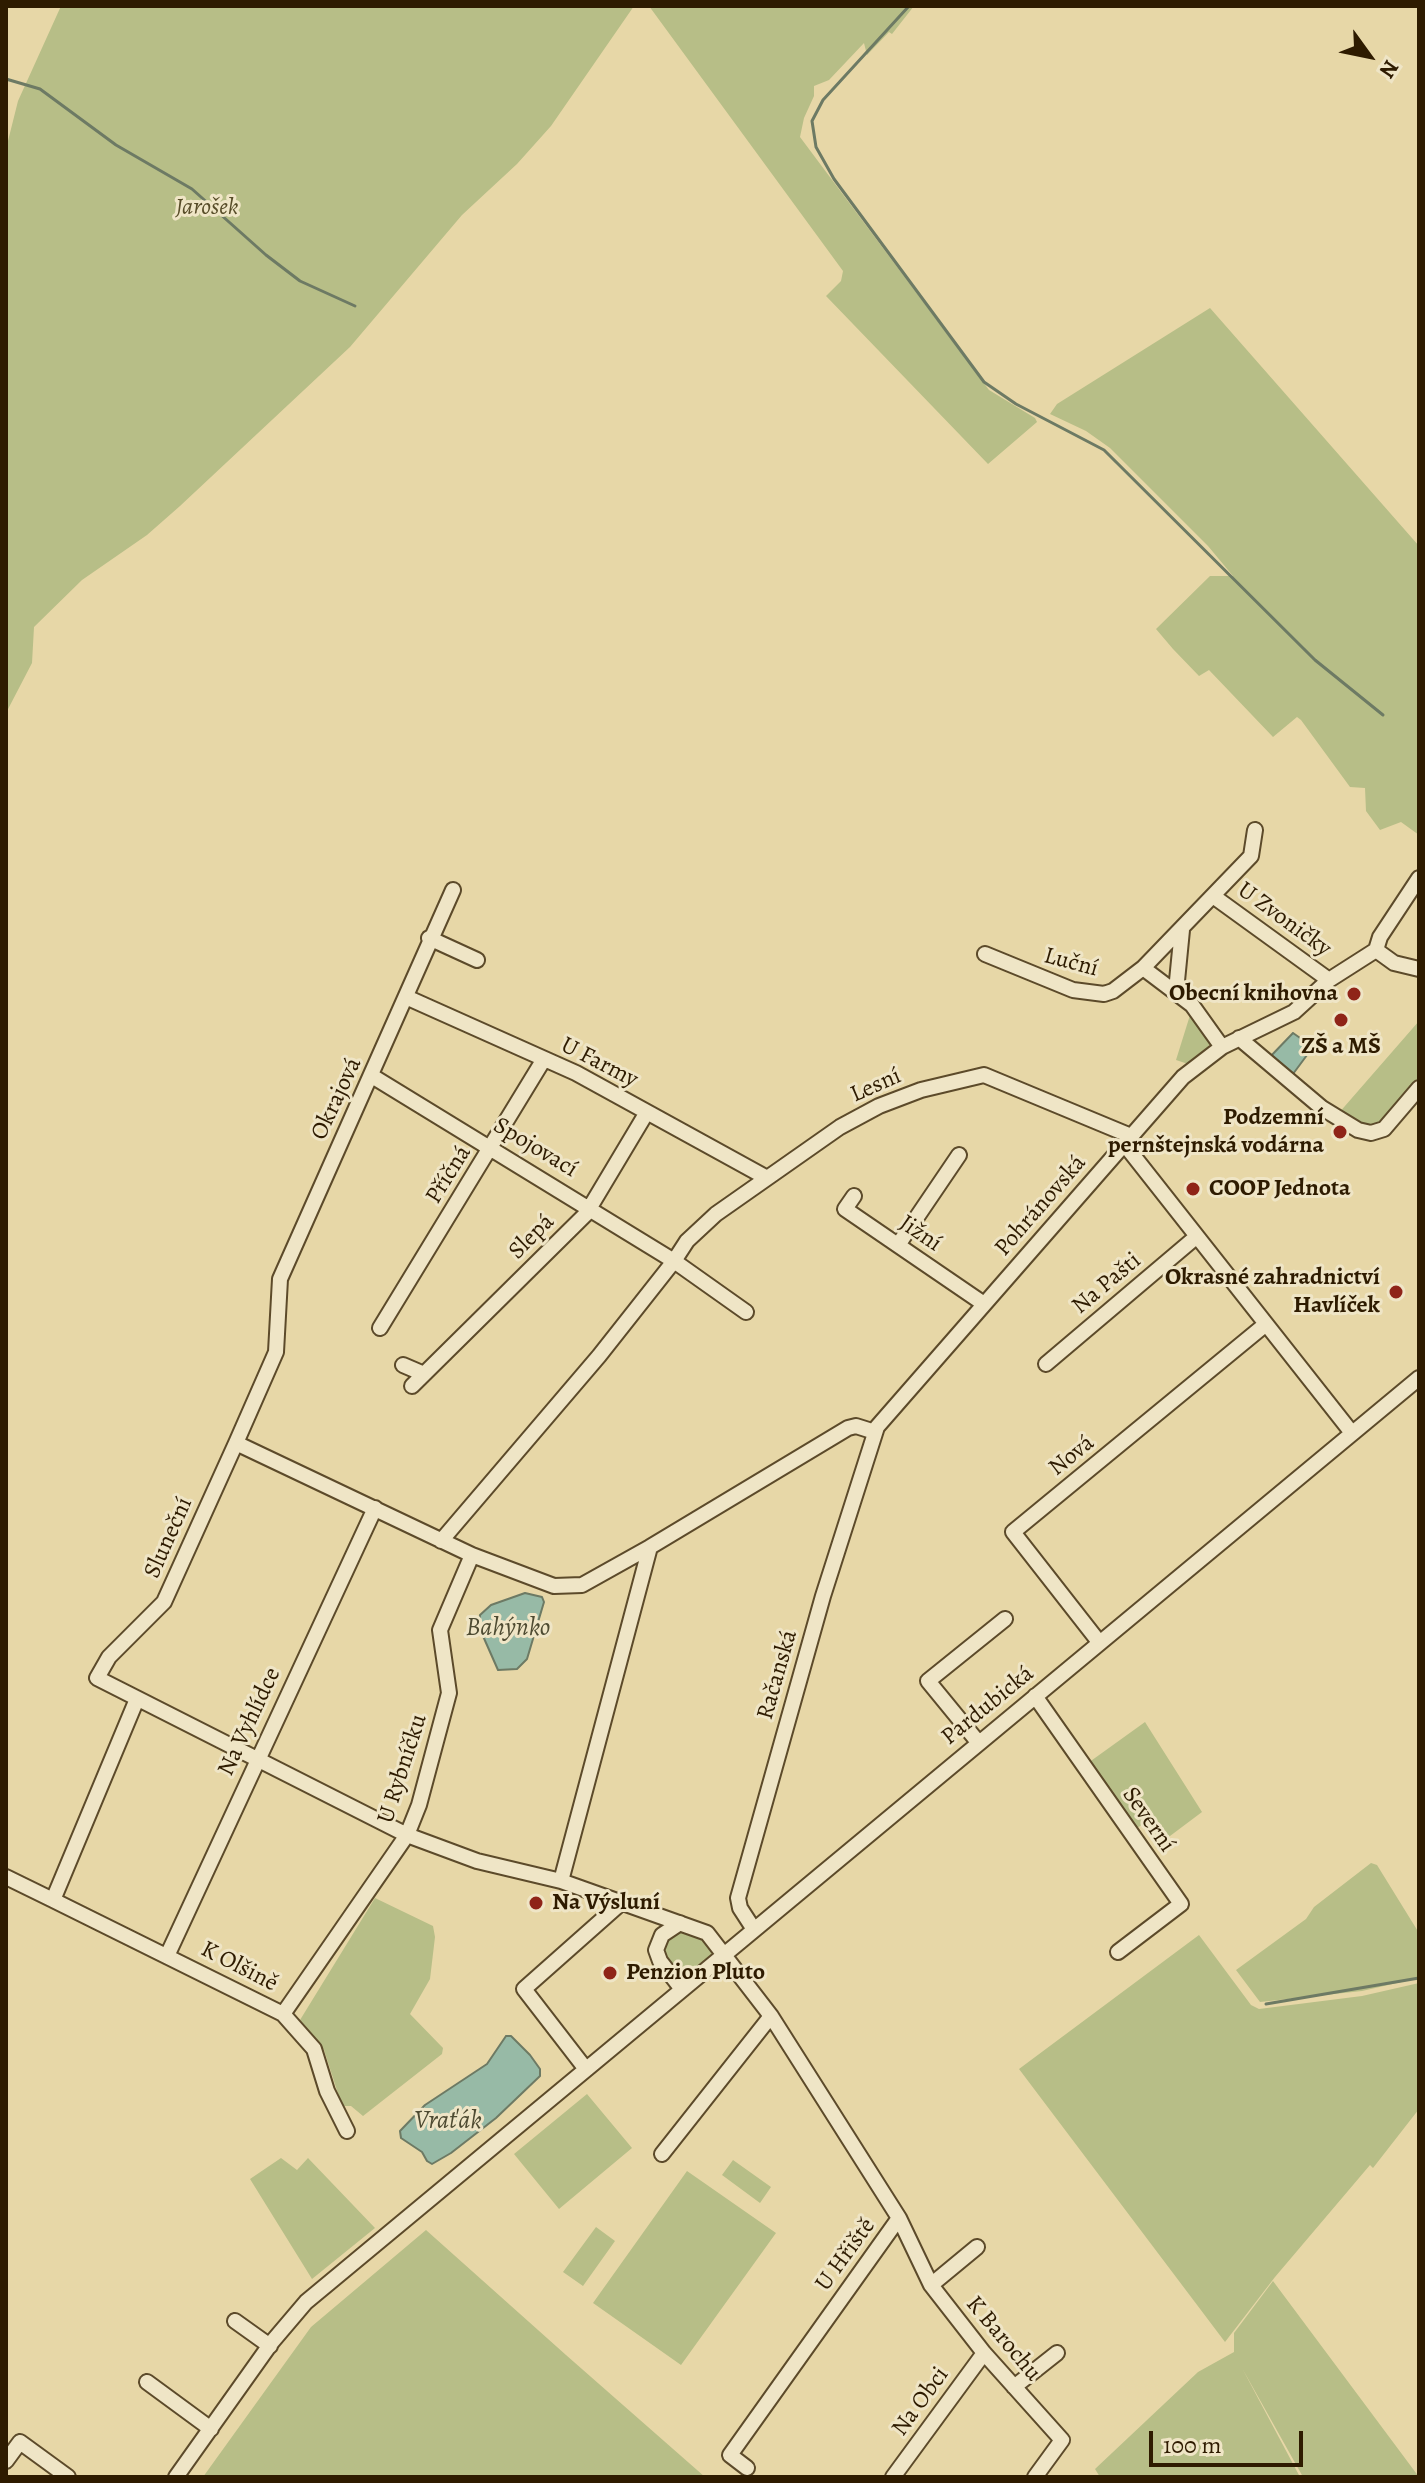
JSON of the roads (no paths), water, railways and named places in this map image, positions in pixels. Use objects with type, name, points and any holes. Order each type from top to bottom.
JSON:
[{"type":"street","name":"U Zvoničky","points":[[1143,968],[1251,856],[1255,830]]},
{"type":"street","points":[[1419,878],[1380,937],[1376,950],[1394,963],[1419,969]]},
{"type":"street","name":"Okrajová","points":[[236,1443],[276,1352],[280,1279],[372,1076],[429,938],[453,890]]},
{"type":"street","name":"U Zvoničky","points":[[1213,896],[1329,980]]},
{"type":"street","points":[[1176,991],[1182,930]]},
{"type":"street","points":[[429,938],[477,960]]},
{"type":"street","name":"Pohránovská","points":[[875,1432],[894,1405],[1183,1077],[1222,1047],[1286,1018],[1329,980],[1376,950]]},
{"type":"street","name":"Luční","points":[[985,954],[1073,990],[1104,994],[1113,991],[1143,968]]},
{"type":"street","points":[[1143,968],[1200,1013],[1222,1047]]},
{"type":"street","name":"U Farmy","points":[[406,997],[544,1059],[767,1178]]},
{"type":"street","points":[[1239,1038],[1311,1100],[1358,1130],[1371,1133],[1384,1129],[1419,1088]]},
{"type":"street","name":"Příčná","points":[[380,1328],[544,1059]]},
{"type":"street","name":"Lesní","points":[[441,1541],[599,1356],[687,1241],[716,1214],[840,1127],[879,1106],[921,1090],[984,1075],[1128,1141]]},
{"type":"street","name":"Spojovací","points":[[372,1076],[674,1261]]},
{"type":"street","name":"Slepá","points":[[412,1386],[590,1207],[647,1112]]},
{"type":"street","points":[[1128,1141],[1196,1237],[1352,1433]]},
{"type":"street","points":[[898,1245],[959,1155]]},
{"type":"street","name":"Jižní","points":[[854,1196],[845,1209],[984,1304]]},
{"type":"street","name":"Na Pašti","points":[[1046,1364],[1196,1237]]},
{"type":"street","points":[[674,1261],[746,1312]]},
{"type":"street","points":[[376,1305],[390,1312]]},
{"type":"street","name":"Nová","points":[[1099,1642],[1013,1532],[1266,1324]]},
{"type":"street","points":[[403,1365],[424,1374]]},
{"type":"street","name":"Pardubická","points":[[176,2477],[270,2346],[306,2302],[723,1952],[1419,1378]]},
{"type":"street","points":[[236,1443],[472,1555],[554,1586],[574,1588],[650,1547],[848,1428],[856,1426],[875,1432]]},
{"type":"street","name":"Račanská","points":[[753,1928],[740,1908],[738,1898],[827,1581],[875,1432]]},
{"type":"street","name":"Sluneční","points":[[137,1699],[97,1678],[109,1657],[164,1602],[236,1443]]},
{"type":"street","name":"Na Vyhlídce","points":[[167,1956],[255,1760],[375,1508]]},
{"type":"street","points":[[561,1881],[650,1547]]},
{"type":"street","name":"U Rybníčku","points":[[283,2014],[407,1835],[419,1805],[449,1693],[440,1630],[472,1555]]},
{"type":"street","points":[[978,1742],[928,1681],[1005,1619]]},
{"type":"street","name":"Severní","points":[[1035,1696],[1181,1904],[1118,1952]]},
{"type":"street","points":[[6,1877],[53,1900],[137,1699],[407,1835],[477,1861],[561,1881],[704,1931],[723,1952]]},
{"type":"street","name":"K Olšině","points":[[53,1900],[283,2014],[314,2049],[327,2091],[347,2131]]},
{"type":"street","points":[[585,2068],[524,1989],[621,1903]]},
{"type":"street","points":[[680,1923],[662,1935],[656,1950],[660,1961],[681,1988]]},
{"type":"street","name":"U Hřiště","points":[[723,1952],[771,2016],[899,2218],[730,2455],[747,2468]]},
{"type":"street","points":[[662,2154],[771,2016]]},
{"type":"street","name":"K Barochu","points":[[899,2218],[931,2285],[984,2353],[1062,2440],[1035,2477]]},
{"type":"street","points":[[931,2285],[977,2247]]},
{"type":"street","points":[[235,2321],[270,2346]]},
{"type":"street","name":"Na Obci","points":[[893,2477],[984,2353]]},
{"type":"street","points":[[1014,2387],[1057,2353]]},
{"type":"street","points":[[147,2382],[211,2429]]},
{"type":"street","points":[[6,2461],[20,2442],[68,2477]]},
{"type":"water","points":[[1293,1033],[1313,1047],[1290,1078],[1268,1059]]},
{"type":"water","name":"Bahýnko","points":[[525,1593],[542,1597],[544,1602],[527,1659],[517,1669],[498,1670],[479,1627],[480,1615],[491,1605]]},
{"type":"water","name":"Vraťák","points":[[506,2036],[511,2036],[530,2055],[540,2069],[540,2076],[496,2118],[451,2153],[432,2164],[427,2161],[422,2152],[401,2138],[400,2131],[425,2105],[487,2064]]},
{"type":"waterway","points":[[909,6],[823,100],[812,121],[816,147],[834,179],[984,382],[1016,404],[1104,450],[1315,660],[1383,715]]},
{"type":"waterway","points":[[6,79],[40,89],[116,145],[192,189],[300,281],[355,306]]},
{"type":"waterway","points":[[1266,2004],[1419,1978]]},
{"type":"place","name":"Obecní knihovna","points":[[1354,994]]},
{"type":"place","name":"ZŠ a MŠ","points":[[1341,1020]]},
{"type":"place","name":"Podzemní pernštejnská vodárna","points":[[1340,1132]]},
{"type":"place","name":"COOP Jednota","points":[[1193,1189]]},
{"type":"place","name":"Okrasné zahradnictví Havlíček","points":[[1396,1292]]},
{"type":"place","name":"Na Výsluní","points":[[536,1903]]},
{"type":"place","name":"Penzion Pluto","points":[[610,1973]]},
{"type":"park label","name":"Jarošek","points":[[207,208]]}]
